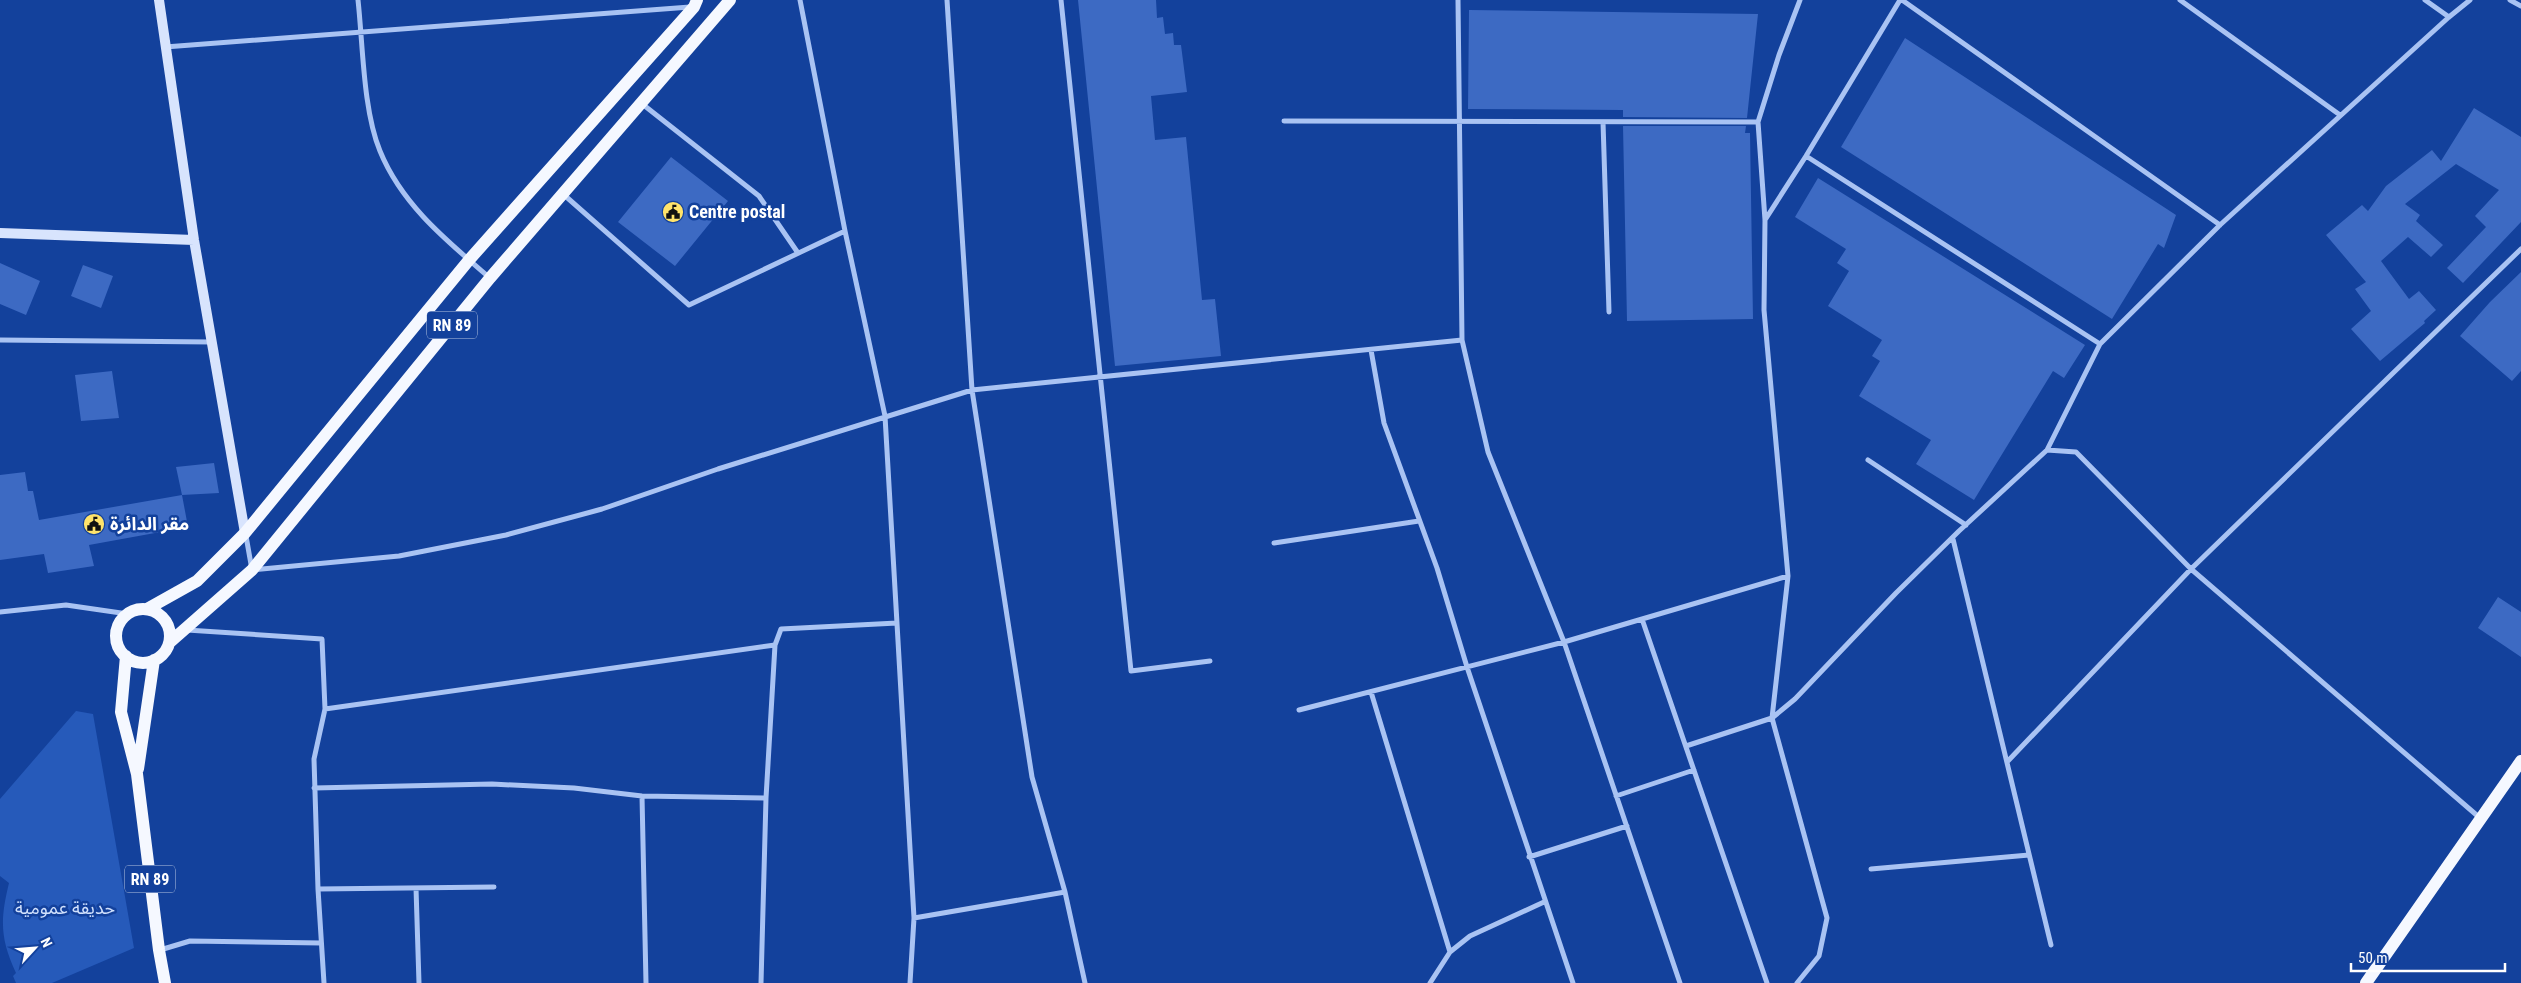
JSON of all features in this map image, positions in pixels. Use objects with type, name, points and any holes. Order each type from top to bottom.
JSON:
[{"type":"main road","name":"RN 89","points":[[168,643],[252,570],[490,278],[730,0]]},
{"type":"main road","name":"RN 89","points":[[147,609],[196,581],[245,533],[469,260],[695,2]]},
{"type":"main road","points":[[147,609],[156,612],[168,625],[168,643],[161,656],[154,660],[140,662],[126,656],[116,640],[120,621],[134,610],[147,609]]},
{"type":"main road","name":"RN 89","points":[[126,656],[121,712],[137,774],[159,950],[165,983]]},
{"type":"main road","name":"RN 89","points":[[137,774],[154,660]]},
{"type":"main road","points":[[2366,983],[2521,761]]},
{"type":"street","points":[[159,0],[194,240],[252,570],[399,556],[506,536],[602,509],[718,469],[972,390],[1462,340]]},
{"type":"street","points":[[358,0],[370,109],[380,150],[400,190],[429,223],[490,278]]},
{"type":"street","points":[[800,0],[844,231],[885,416],[914,918],[910,983]]},
{"type":"street","points":[[947,0],[972,390],[1032,777],[1065,892],[1085,983]]},
{"type":"street","points":[[1061,0],[1099,377],[1122,568],[1131,671],[1210,661]]},
{"type":"street","points":[[1458,0],[1462,340],[1488,452],[1564,642],[1680,983]]},
{"type":"street","points":[[1797,983],[1819,956],[1827,918],[1772,718],[1788,576],[1764,310],[1765,220],[1758,122],[1779,55],[1800,0]]},
{"type":"street","points":[[1765,220],[1901,0],[2220,225]]},
{"type":"street","points":[[2180,0],[2340,115]]},
{"type":"street","points":[[2425,0],[2449,17]]},
{"type":"street","points":[[1686,746],[1772,718],[1795,698],[1896,593],[2047,450],[2100,344],[2220,225],[2470,0]]},
{"type":"street","points":[[2510,0],[2521,6]]},
{"type":"street","points":[[165,47],[362,33],[695,2]]},
{"type":"street","points":[[641,102],[759,196],[798,253]]},
{"type":"street","points":[[1284,120],[1758,122]]},
{"type":"street","points":[[1603,122],[1609,312]]},
{"type":"street","points":[[1806,156],[2100,344]]},
{"type":"street","points":[[563,193],[689,305],[844,231]]},
{"type":"street","points":[[0,233],[194,240]]},
{"type":"street","points":[[2007,762],[2191,569],[2521,249]]},
{"type":"street","points":[[0,340],[212,342]]},
{"type":"street","points":[[1370,350],[1384,424],[1437,568],[1467,667],[1572,983]]},
{"type":"street","points":[[2047,450],[2076,452],[2191,569],[2480,818]]},
{"type":"street","points":[[1868,460],[1966,525]]},
{"type":"street","points":[[1274,543],[1419,521]]},
{"type":"street","points":[[1953,539],[2051,945]]},
{"type":"street","points":[[1298,710],[1564,642],[1788,576]]},
{"type":"street","points":[[0,612],[66,605],[128,614]]},
{"type":"street","points":[[1642,619],[1767,983]]},
{"type":"street","points":[[761,983],[766,798],[775,645],[781,629],[897,623]]},
{"type":"street","points":[[184,629],[322,639],[325,709],[314,759],[314,788],[324,983]]},
{"type":"street","points":[[325,709],[775,645]]},
{"type":"street","points":[[1370,692],[1450,952]]},
{"type":"street","points":[[1616,796],[1694,770]]},
{"type":"street","points":[[314,788],[492,784],[574,788],[642,796],[766,798]]},
{"type":"street","points":[[642,796],[646,983]]},
{"type":"street","points":[[1529,857],[1627,826]]},
{"type":"street","points":[[1871,869],[2030,856]]},
{"type":"street","points":[[318,889],[494,887]]},
{"type":"street","points":[[416,888],[419,983]]},
{"type":"street","points":[[914,918],[1065,892]]},
{"type":"street","points":[[1430,983],[1450,952],[1470,936],[1544,902]]},
{"type":"street","points":[[159,950],[190,940],[321,942]]},
{"type":"green space","name":"حديقة عمومية","points":[[76,711],[93,714],[134,948],[52,983],[16,983],[13,976],[16,973],[4,939],[3,929],[4,908],[9,883],[0,876],[0,799]]},
{"type":"building","points":[[1078,0],[1156,0],[1157,18],[1163,17],[1165,34],[1173,33],[1174,45],[1181,45],[1187,92],[1151,96],[1155,140],[1186,137],[1202,300],[1215,299],[1221,356],[1115,366]]},
{"type":"building","points":[[1469,10],[1758,14],[1747,118],[1623,117],[1623,110],[1468,109]]},
{"type":"building","points":[[1905,38],[2176,215],[2164,248],[2158,244],[2112,319],[1841,147]]},
{"type":"building","points":[[2474,108],[2521,137],[2521,222],[2463,283],[2447,268],[2486,227],[2475,216],[2499,190],[2456,164],[2405,204],[2420,215],[2416,221],[2443,245],[2431,257],[2408,237],[2381,261],[2409,299],[2419,291],[2436,310],[2424,321],[2425,323],[2380,361],[2351,329],[2371,311],[2355,289],[2366,282],[2326,235],[2362,205],[2368,211],[2386,186],[2432,150],[2441,161]]},
{"type":"building","points":[[1623,126],[1746,126],[1745,133],[1750,133],[1753,319],[1627,321]]},
{"type":"building","name":"Centre postal","points":[[671,157],[728,201],[675,266],[618,222]]},
{"type":"building","points":[[1818,178],[2085,345],[2064,378],[2053,371],[1974,500],[1916,464],[1931,440],[1859,396],[1880,361],[1872,356],[1882,340],[1828,306],[1849,271],[1837,263],[1846,249],[1795,217]]},
{"type":"building","points":[[0,263],[40,281],[26,315],[0,304]]},
{"type":"building","points":[[83,265],[113,276],[101,308],[71,296]]},
{"type":"building","points":[[2521,272],[2521,371],[2512,381],[2460,336],[2490,302]]},
{"type":"building","points":[[112,371],[119,418],[81,421],[75,375]]},
{"type":"building","points":[[214,463],[219,493],[182,495],[176,467]]},
{"type":"building","name":"مقر الدائرة","points":[[25,472],[28,491],[33,491],[39,520],[182,495],[188,527],[89,545],[94,566],[48,573],[44,554],[0,560],[0,475]]},
{"type":"building","points":[[2498,597],[2521,612],[2521,657],[2478,628]]},
{"type":"place","name":"Centre postal","points":[[673,212]]},
{"type":"place","name":"مقر الدائرة","points":[[94,524]]}]
